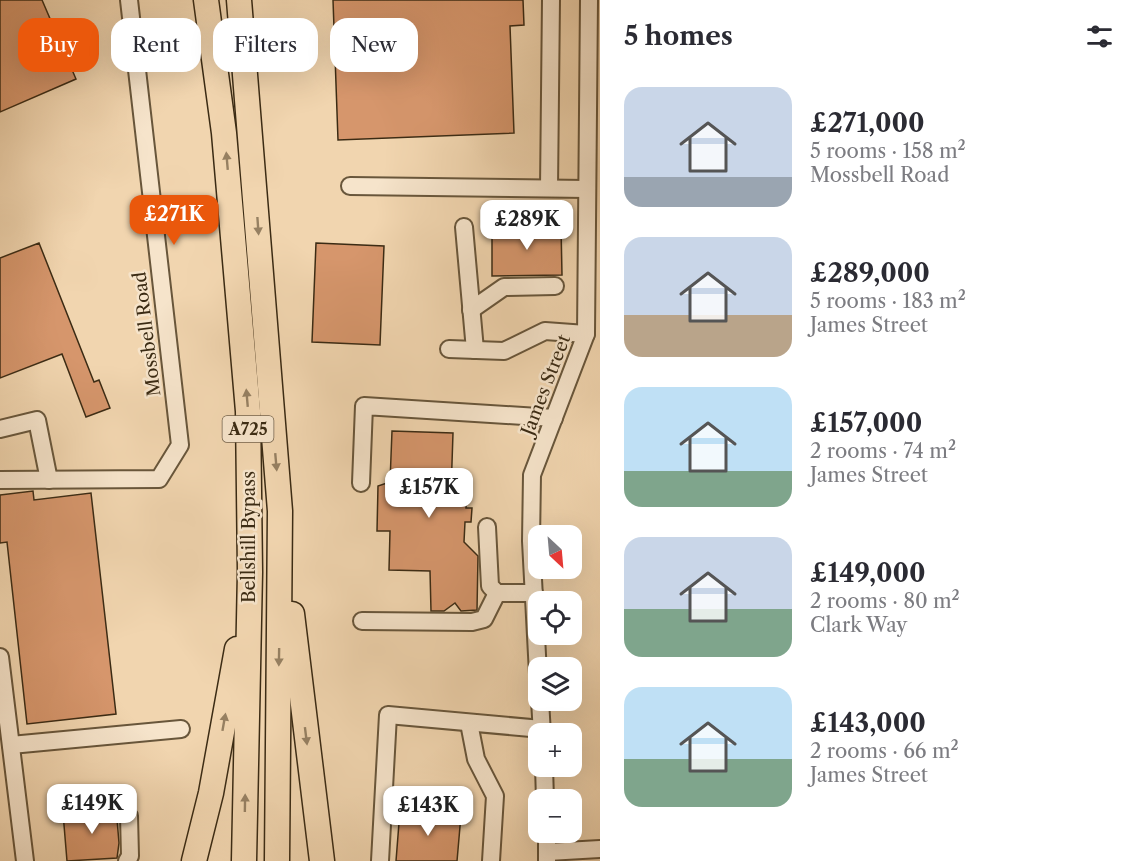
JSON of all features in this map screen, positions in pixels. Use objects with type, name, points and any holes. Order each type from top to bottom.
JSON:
[{"type":"highway","name":"Bellshill Bypass","points":[[206,0],[224,133],[248,411],[250,572],[244,861]]},
{"type":"highway","name":"Bellshill Bypass","points":[[239,0],[280,511],[277,861]]},
{"type":"highway","points":[[280,511],[322,861]]},
{"type":"highway","points":[[194,861],[211,793],[250,572]]},
{"type":"street","name":"Mossbell Road","points":[[48,480],[159,479],[180,445],[129,0]]},
{"type":"street","points":[[549,188],[551,0]]},
{"type":"street","name":"James Street","points":[[534,591],[532,475],[586,334],[593,246],[587,189],[594,87],[589,0]]},
{"type":"street","points":[[350,186],[587,189]]},
{"type":"street","points":[[464,227],[475,350]]},
{"type":"street","points":[[471,310],[504,287],[555,286]]},
{"type":"street","points":[[448,349],[504,351],[545,331],[586,334]]},
{"type":"street","points":[[361,483],[364,406],[554,418]]},
{"type":"street","points":[[0,429],[37,420],[48,480],[0,480]]},
{"type":"street","points":[[487,527],[488,580],[497,593]]},
{"type":"street","points":[[497,593],[528,593]]},
{"type":"street","points":[[362,621],[472,622],[484,619],[497,593]]},
{"type":"street","points":[[0,657],[8,753],[25,861]]},
{"type":"street","points":[[380,861],[388,715],[528,729]]},
{"type":"street","points":[[469,723],[476,759],[495,796],[491,861]]},
{"type":"street","points":[[8,753],[181,729]]},
{"type":"street","points":[[128,861],[130,856],[129,816]]},
{"type":"street","points":[[548,856],[600,849]]},
{"type":"building","points":[[0,0],[42,0],[50,18],[18,18],[18,72],[73,72],[76,79],[0,112]]},
{"type":"building","points":[[333,0],[523,0],[524,25],[510,26],[514,133],[338,140],[336,72],[418,72],[418,18],[334,18]]},
{"type":"building","points":[[561,226],[562,275],[492,276],[492,228]]},
{"type":"building","points":[[39,243],[94,382],[99,380],[110,408],[86,417],[62,354],[0,378],[0,258]]},
{"type":"building","points":[[316,243],[384,246],[380,345],[312,342]]},
{"type":"building","points":[[392,431],[453,433],[451,493],[466,494],[466,508],[472,508],[471,522],[465,522],[464,542],[478,556],[477,610],[461,611],[455,603],[444,611],[431,611],[430,571],[389,570],[390,531],[377,531],[378,486],[390,482]]},
{"type":"building","points":[[33,491],[34,500],[91,493],[116,714],[27,724],[7,542],[0,543],[0,495]]},
{"type":"building","points":[[116,807],[119,843],[117,858],[67,861],[63,813]]},
{"type":"building","points":[[400,810],[461,815],[457,861],[396,861]]}]
